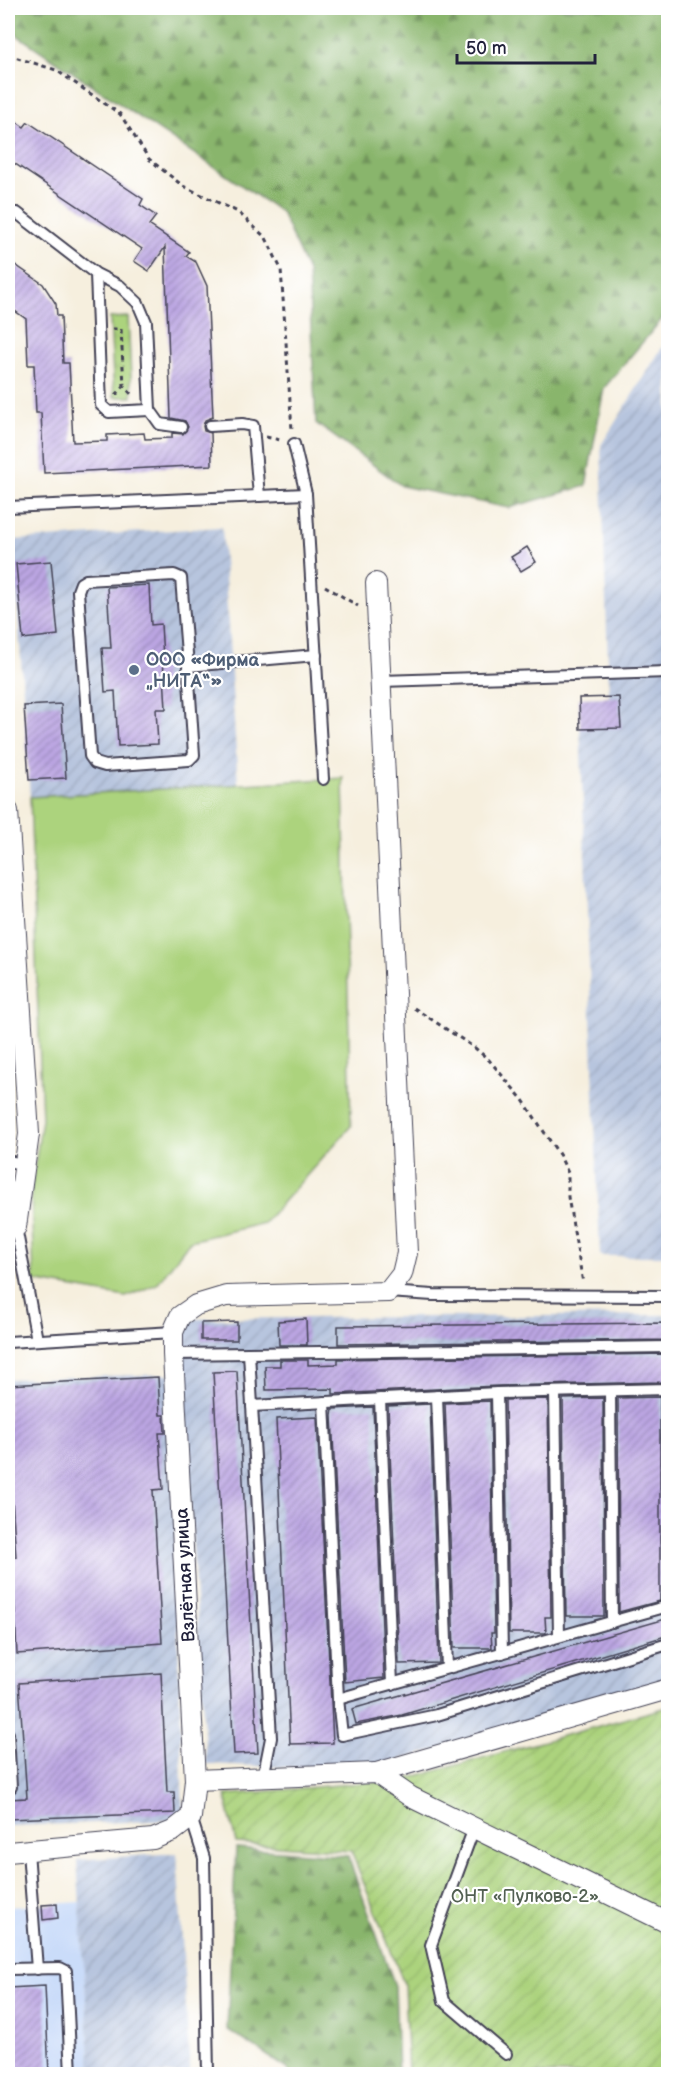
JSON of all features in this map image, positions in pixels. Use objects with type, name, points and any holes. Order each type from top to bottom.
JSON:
[{"type":"street","points":[[173,1332],[180,1316],[196,1305],[226,1296],[388,1292],[402,1274],[407,1253],[376,583]]},
{"type":"street","points":[[8,811],[29,1134],[17,1163],[12,1227]]},
{"type":"street","name":"Взлётная улица","points":[[173,1332],[195,1780],[191,1817]]},
{"type":"street","points":[[195,1780],[376,1773],[669,1689]]},
{"type":"street","points":[[376,1773],[411,1797],[669,1923]]},
{"type":"street","points":[[8,1852],[123,1850],[173,1831],[191,1817]]},
{"type":"lane","points":[[8,213],[17,213],[96,274],[120,286],[138,303],[146,322],[150,410],[160,424],[181,427]]},
{"type":"lane","points":[[96,274],[101,405],[109,412],[150,410]]},
{"type":"lane","points":[[210,426],[242,424],[253,426],[256,434],[259,496]]},
{"type":"lane","points":[[294,444],[306,494],[323,779]]},
{"type":"lane","points":[[8,507],[306,494]]},
{"type":"lane","points":[[174,575],[181,578],[188,666],[194,755],[189,760],[105,766],[95,764],[90,756],[78,591],[81,583],[87,580],[174,575]]},
{"type":"lane","points":[[188,666],[316,656]]},
{"type":"lane","points":[[381,681],[669,672]]},
{"type":"lane","points":[[12,1227],[36,1340]]},
{"type":"lane","points":[[388,1292],[584,1297],[669,1296]]},
{"type":"lane","points":[[8,1342],[173,1332]]},
{"type":"lane","points":[[173,1354],[669,1347]]},
{"type":"lane","points":[[249,1353],[271,1738],[262,1778]]},
{"type":"lane","points":[[252,1406],[437,1396],[668,1389],[669,1463]]},
{"type":"lane","points":[[610,1391],[612,1622]]},
{"type":"lane","points":[[555,1392],[559,1636]]},
{"type":"lane","points":[[497,1394],[502,1653]]},
{"type":"lane","points":[[437,1396],[447,1668]]},
{"type":"lane","points":[[380,1399],[393,1684]]},
{"type":"lane","points":[[324,1402],[338,1699],[342,1735],[437,1715],[669,1644]]},
{"type":"lane","points":[[338,1699],[669,1606]]},
{"type":"lane","points":[[8,1734],[11,1787]]},
{"type":"lane","points":[[191,1817],[204,1858],[208,2074]]},
{"type":"lane","points":[[474,1828],[431,1946],[444,2001],[507,2054]]},
{"type":"lane","points":[[28,1851],[37,1969]]},
{"type":"lane","points":[[8,1969],[60,1968],[66,1971],[71,2074]]},
{"type":"path","points":[[8,55],[56,70],[120,114],[149,159],[183,186],[238,212],[266,238],[281,269],[287,389],[294,444],[256,434]]},
{"type":"path","points":[[98,330],[121,329],[124,386],[150,410]]},
{"type":"path","points":[[311,577],[354,605],[377,611]]},
{"type":"path","points":[[395,998],[452,1032],[489,1060],[523,1100],[560,1156],[568,1173],[568,1197],[582,1272],[584,1297]]},
{"type":"shaded area","points":[[668,338],[668,1256],[600,1256],[579,698],[609,697],[601,445]]},
{"type":"shaded area","name":"ООО «Фирма „НИТА“»","points":[[222,527],[238,784],[30,797],[13,540]]},
{"type":"shaded area","points":[[668,1315],[668,1683],[364,1770],[206,1764],[179,1319]]},
{"type":"shaded area","points":[[171,1374],[183,1820],[8,1826],[8,1379]]},
{"type":"shaded area","points":[[177,1853],[190,2074],[91,2074],[77,1860]]},
{"type":"shaded area","points":[[80,1902],[91,2074],[8,2074],[8,1907]]},
{"type":"green space","points":[[8,8],[668,8],[668,312],[604,388],[586,486],[509,508],[402,486],[316,423],[308,272],[281,212],[8,29]]},
{"type":"green space","points":[[128,317],[132,397],[114,397],[110,318]]},
{"type":"green space","points":[[343,778],[351,1126],[264,1223],[190,1241],[157,1284],[126,1297],[34,1281],[31,1191],[42,1119],[30,797]]},
{"type":"green space","name":"ОНТ «Пулково-2»","points":[[668,1707],[668,2074],[408,2074],[404,1984],[351,1851],[236,1843],[225,1795],[406,1779]]},
{"type":"green space","points":[[236,1848],[348,1856],[395,1986],[398,2074],[288,2074],[288,2069],[227,2029]]},
{"type":"building","points":[[8,116],[24,127],[28,122],[143,199],[140,205],[156,216],[149,225],[189,252],[186,256],[196,262],[207,286],[213,417],[205,420],[203,426],[204,431],[211,433],[212,465],[44,473],[41,413],[36,413],[34,365],[28,365],[26,319],[8,306],[8,260],[43,284],[56,304],[57,316],[61,316],[63,363],[69,363],[73,442],[107,441],[107,435],[144,433],[145,439],[172,438],[172,433],[183,434],[188,427],[185,421],[171,418],[165,247],[149,271],[134,261],[142,249],[8,159]]},
{"type":"building","points":[[527,547],[536,562],[521,571],[511,557]]},
{"type":"building","points":[[51,561],[58,635],[23,639],[16,564]]},
{"type":"building","name":"ООО «Фирма „НИТА“»","points":[[149,585],[151,625],[161,624],[166,709],[156,709],[158,744],[118,746],[115,691],[105,692],[102,648],[111,648],[107,587]]},
{"type":"building","points":[[619,697],[621,728],[580,729],[579,698]]},
{"type":"building","points":[[61,704],[66,778],[29,780],[24,706]]},
{"type":"building","points":[[306,1319],[307,1345],[279,1345],[278,1321]]},
{"type":"building","points":[[237,1322],[237,1340],[201,1340],[201,1323]]},
{"type":"building","points":[[669,1323],[669,1340],[338,1344],[338,1326]]},
{"type":"building","points":[[669,1354],[669,1380],[660,1382],[497,1386],[333,1394],[333,1389],[266,1390],[265,1366],[280,1366],[280,1360],[308,1360],[308,1365],[338,1364],[338,1359]]},
{"type":"building","points":[[237,1371],[258,1753],[234,1754],[213,1372]]},
{"type":"building","points":[[158,1377],[160,1415],[164,1415],[165,1433],[159,1433],[163,1489],[153,1490],[162,1643],[17,1654],[12,1557],[16,1557],[12,1499],[8,1499],[8,1385]]},
{"type":"building","points":[[660,1397],[660,1601],[619,1612],[618,1398]]},
{"type":"building","points":[[603,1398],[604,1616],[566,1616],[563,1399]]},
{"type":"building","points":[[548,1399],[551,1617],[545,1617],[546,1633],[509,1633],[505,1400]]},
{"type":"building","points":[[490,1401],[494,1633],[491,1633],[492,1648],[454,1648],[445,1403]]},
{"type":"building","points":[[430,1404],[439,1663],[399,1664],[388,1406]]},
{"type":"building","points":[[373,1407],[384,1678],[345,1682],[332,1416],[333,1409]]},
{"type":"building","points":[[317,1417],[333,1743],[290,1744],[276,1419]]},
{"type":"building","points":[[669,1618],[669,1635],[402,1715],[356,1724],[352,1709]]},
{"type":"building","points":[[161,1673],[167,1792],[174,1792],[175,1813],[8,1819],[8,1799],[27,1798],[19,1683]]},
{"type":"building","points":[[57,1904],[58,1918],[43,1920],[42,1905]]},
{"type":"building","points":[[45,1986],[49,2074],[8,2074],[8,1988]]},
{"type":"place","name":"ООО «Фирма „НИТА“»","points":[[134,670]]}]
